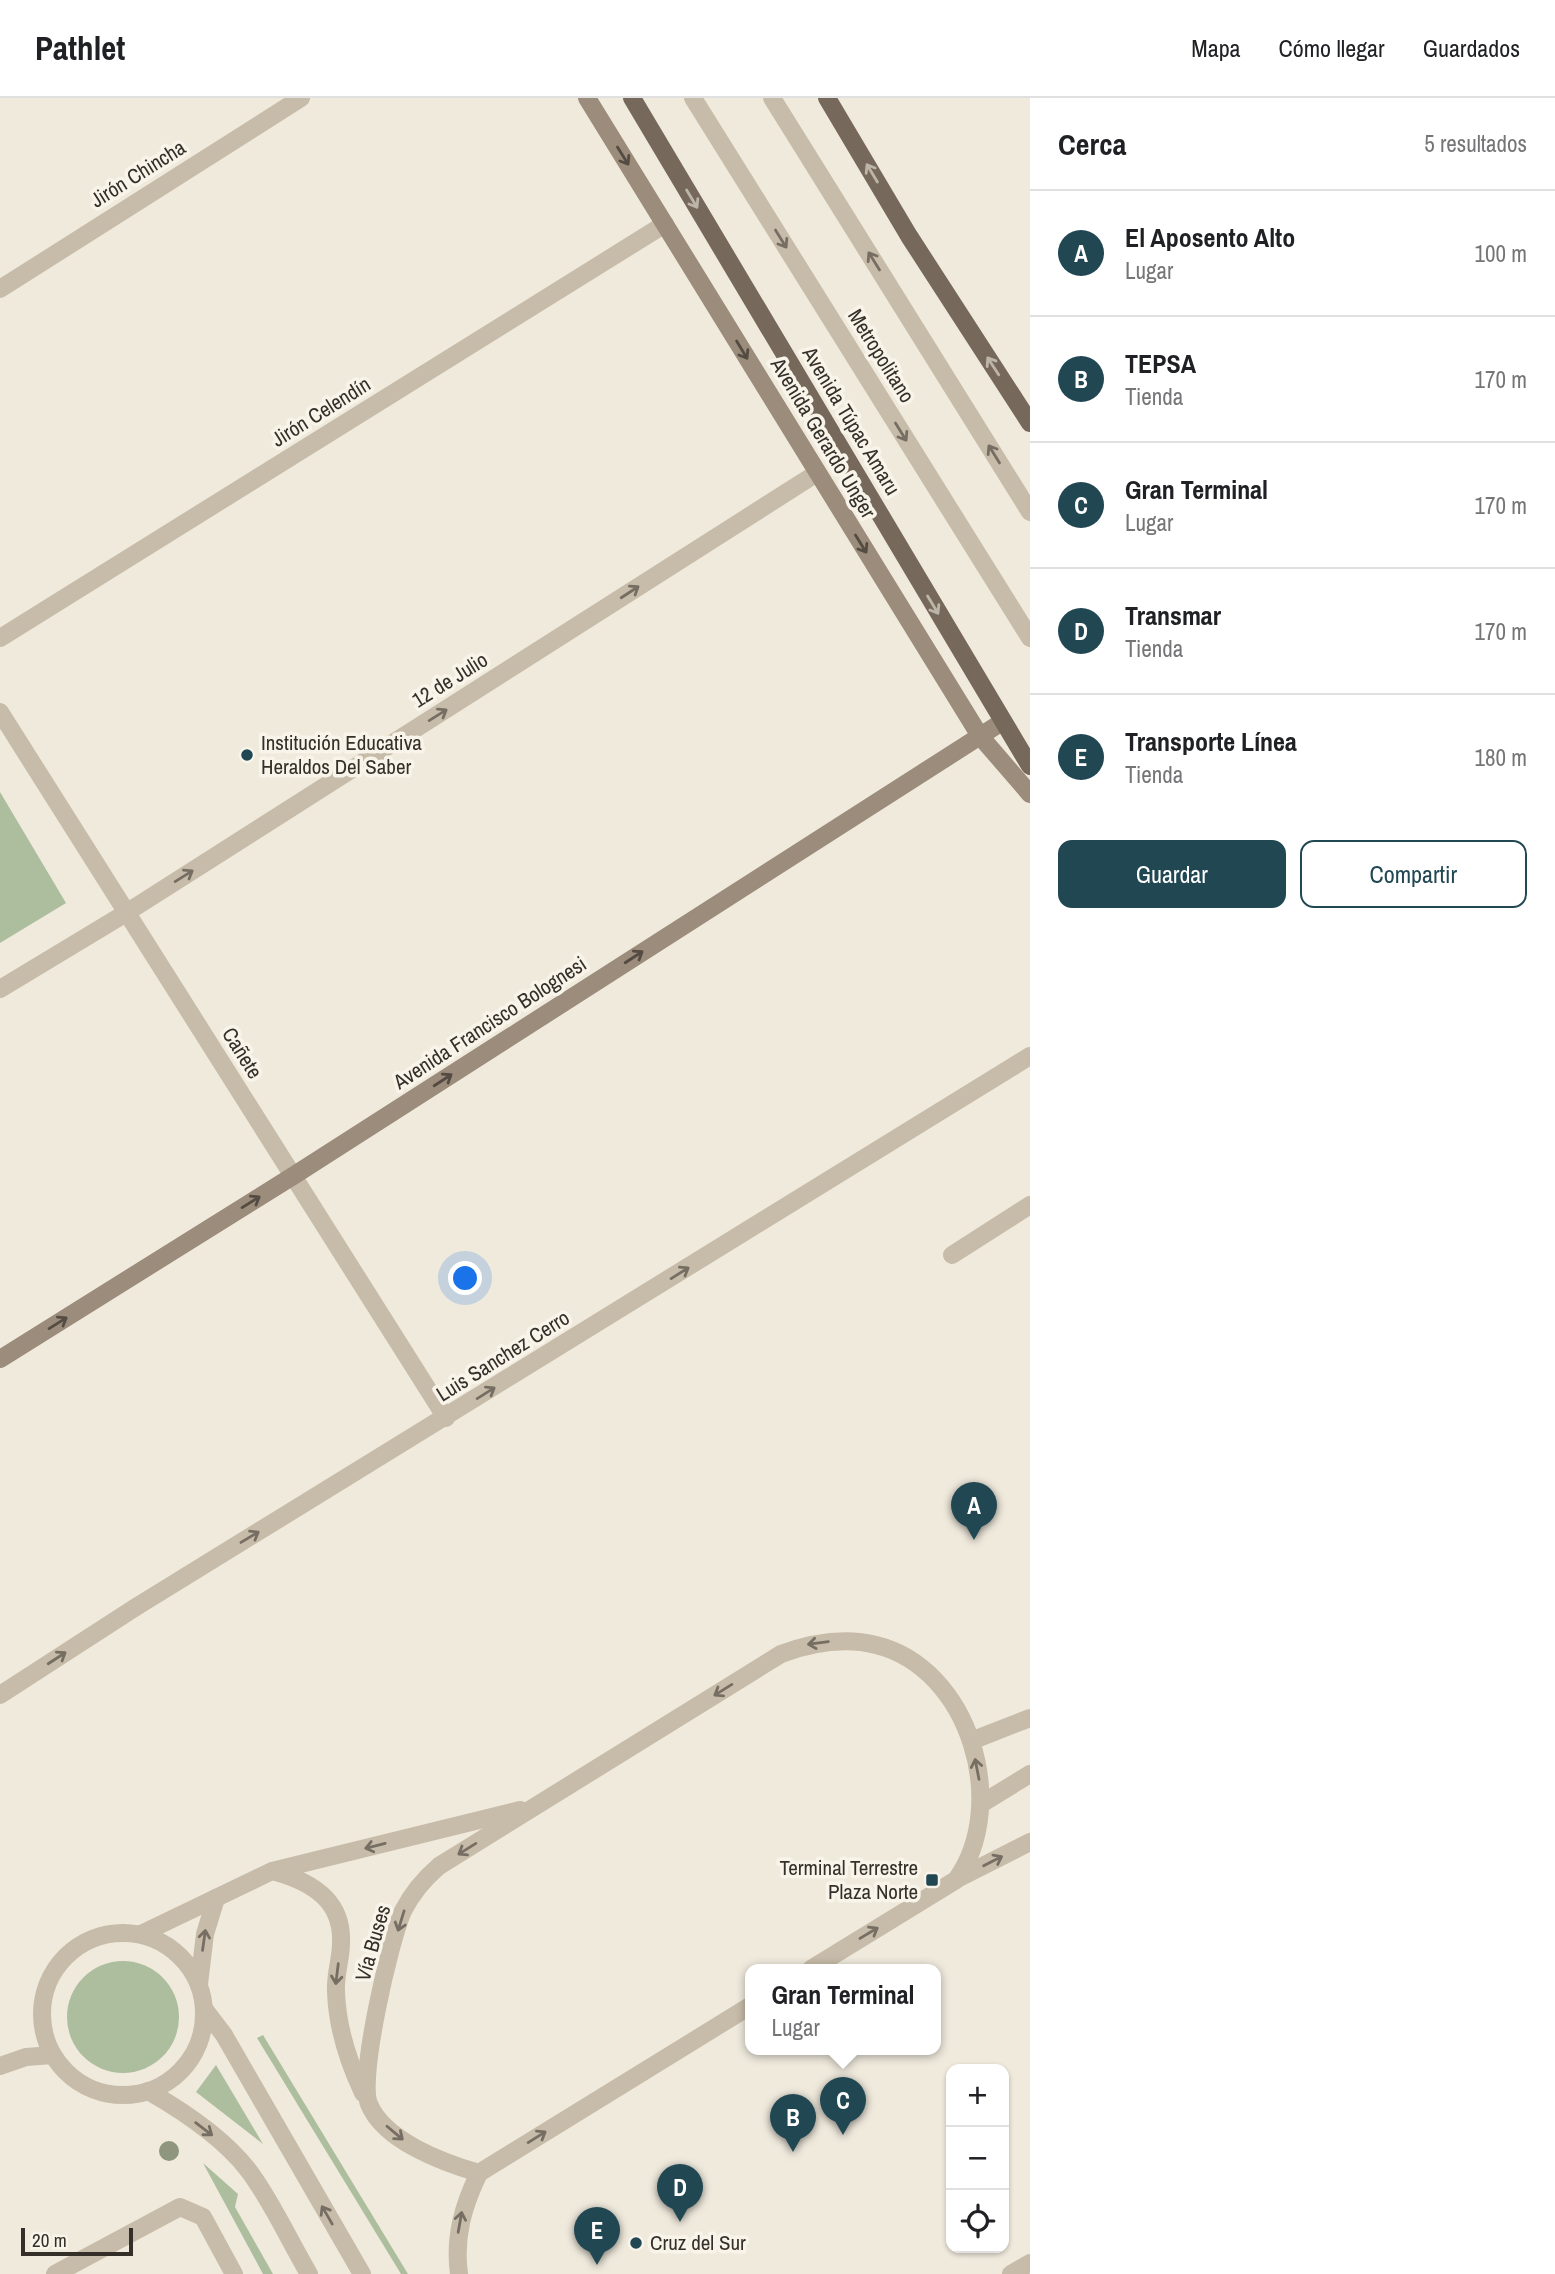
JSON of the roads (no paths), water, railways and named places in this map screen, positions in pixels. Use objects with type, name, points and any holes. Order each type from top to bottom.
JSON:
[{"type":"main road","name":"Avenida Túpac Amaru","points":[[632,98],[1030,766]]},
{"type":"main road","points":[[827,98],[909,236],[1030,423]]},
{"type":"street","name":"Jirón Chincha","points":[[0,289],[301,98]]},
{"type":"street","name":"Avenida Gerardo Unger","points":[[587,98],[980,736],[1030,794]]},
{"type":"street","name":"Metropolitano","points":[[693,98],[1030,638]]},
{"type":"street","name":"Metropolitano","points":[[772,98],[1030,512]]},
{"type":"street","name":"Jirón Celendín","points":[[0,638],[666,225]]},
{"type":"street","name":"12 de Julio","points":[[0,989],[126,913],[817,473]]},
{"type":"street","name":"Cañete","points":[[0,712],[446,1418]]},
{"type":"street","name":"Avenida Francisco Bolognesi","points":[[0,1359],[292,1176],[1002,722]]},
{"type":"street","name":"Luis Sanchez Cerro","points":[[0,1695],[136,1607],[1030,1056]]},
{"type":"street","points":[[952,1255],[1030,1206]]},
{"type":"street","name":"Vía Buses","points":[[369,2105],[365,2078],[368,2051],[402,1915],[412,1893],[439,1866],[781,1654],[824,1642],[876,1645],[904,1656],[926,1672],[943,1691],[971,1741],[980,1775],[981,1804],[974,1847],[956,1880],[819,1964]]},
{"type":"street","points":[[971,1741],[1030,1718]]},
{"type":"street","points":[[981,1804],[1030,1774]]},
{"type":"street","points":[[141,1934],[272,1871],[537,1806]]},
{"type":"street","points":[[956,1880],[1030,1842]]},
{"type":"street","points":[[272,1871],[296,1878],[318,1889],[333,1905],[341,1942],[336,1989],[339,2028],[349,2064],[369,2105],[390,2130],[419,2152],[479,2173]]},
{"type":"street","points":[[199,1984],[205,1934],[216,1898]]},
{"type":"street","points":[[114,1933],[141,1934],[166,1944],[186,1961],[199,1984],[205,2010],[201,2036],[190,2060],[171,2079],[148,2091],[121,2095],[94,2089],[71,2076],[53,2055],[44,2030],[43,2017],[43,2003],[50,1978],[66,1956],[89,1940],[114,1933]]},
{"type":"street","points":[[459,2274],[459,2226],[463,2207],[479,2173],[745,2009]]},
{"type":"street","points":[[205,2010],[223,2035],[362,2274]]},
{"type":"street","points":[[0,2066],[26,2057],[53,2055]]},
{"type":"street","points":[[148,2091],[170,2103],[219,2141],[243,2164],[309,2274]]},
{"type":"street","points":[[55,2274],[180,2207],[203,2217],[234,2274]]},
{"type":"street","points":[[1011,2274],[1030,2263]]},
{"type":"place","name":"Institución Educativa Heraldos Del Saber","points":[[247,755]]},
{"type":"place","name":"El Aposento Alto","points":[[974,1540]]},
{"type":"place","name":"Terminal Terrestre Plaza Norte","points":[[932,1880]]},
{"type":"place","name":"Gran Terminal","points":[[843,2135]]},
{"type":"place","name":"TEPSA","points":[[793,2152]]},
{"type":"place","name":"Transmar","points":[[680,2222]]},
{"type":"place","name":"Cruz del Sur","points":[[636,2243]]},
{"type":"place","name":"Transporte Línea","points":[[597,2265]]}]
